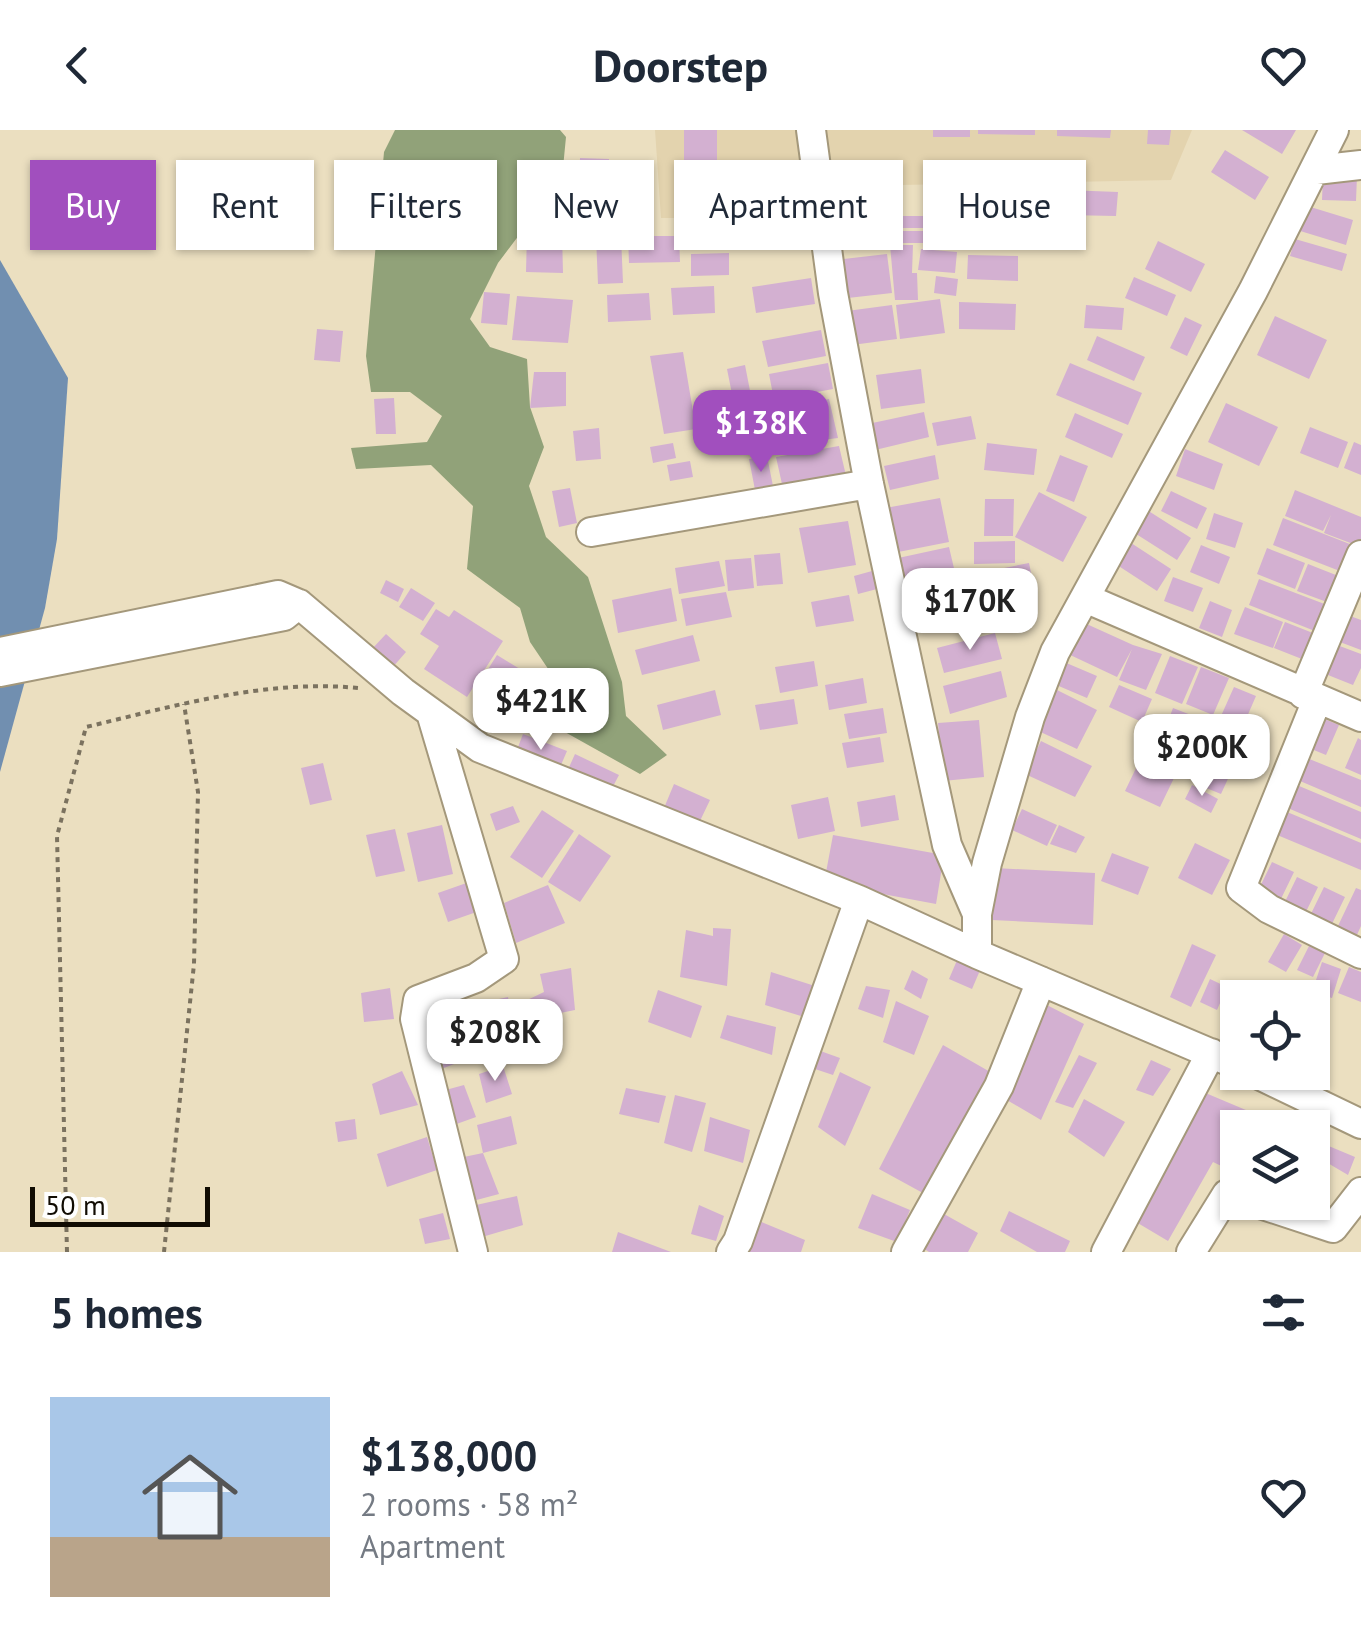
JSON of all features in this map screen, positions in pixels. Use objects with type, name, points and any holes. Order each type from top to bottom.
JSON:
[{"type":"street","points":[[811,130],[833,293],[869,484],[947,845],[977,914]]},
{"type":"street","points":[[977,954],[977,914],[987,864],[1030,716],[1056,652],[1334,130]]},
{"type":"street","points":[[1316,170],[1361,165]]},
{"type":"street","points":[[592,532],[869,484]]},
{"type":"street","points":[[1361,555],[1241,888],[1269,908],[1361,954]]},
{"type":"street","points":[[1086,598],[1361,717]]},
{"type":"street","points":[[0,672],[287,605]]},
{"type":"street","points":[[0,652],[287,605],[480,748],[859,900],[1220,1057]]},
{"type":"street","points":[[432,713],[504,959],[476,978],[418,1000],[416,1018],[473,1252]]},
{"type":"street","points":[[730,1252],[738,1241],[859,900]]},
{"type":"street","points":[[906,1252],[998,1086],[1041,981]]},
{"type":"street","points":[[1106,1252],[1211,1053]]},
{"type":"street","points":[[1290,1090],[1361,1124]]},
{"type":"street","points":[[1288,1220],[1326,1240],[1361,1192]]},
{"type":"street","points":[[1191,1252],[1220,1205]]},
{"type":"path","points":[[67,1252],[57,836],[86,727],[184,704],[314,684],[403,692]]},
{"type":"path","points":[[164,1252],[194,964],[198,792],[184,704]]},
{"type":"shaded area","points":[[655,130],[1192,130],[1171,180],[1086,182],[1086,160],[923,160],[923,185],[903,185],[903,160],[674,160],[674,218],[661,218]]},
{"type":"green space","points":[[395,130],[560,130],[566,137],[564,160],[517,160],[517,238],[498,263],[470,319],[490,347],[527,359],[530,407],[544,447],[529,486],[546,537],[588,577],[622,682],[626,716],[667,755],[640,774],[547,722],[561,688],[530,642],[520,608],[467,569],[473,506],[431,465],[356,469],[351,448],[427,442],[442,416],[410,392],[371,392],[366,356],[375,250],[497,250],[497,160],[383,160]]},
{"type":"water","points":[[0,260],[68,378],[57,539],[45,608],[0,772]]},
{"type":"building","points":[[684,130],[717,130],[717,160],[684,160]]},
{"type":"building","points":[[933,130],[970,130],[970,137],[933,137]]},
{"type":"building","points":[[978,130],[1035,130],[1035,135],[978,134]]},
{"type":"building","points":[[1057,130],[1111,130],[1110,138],[1057,136]]},
{"type":"building","points":[[1148,130],[1171,130],[1169,145],[1147,144]]},
{"type":"building","points":[[1242,130],[1296,130],[1282,154]]},
{"type":"building","points":[[1225,150],[1269,177],[1255,200],[1211,172]]},
{"type":"building","points":[[1323,175],[1357,176],[1356,201],[1322,200]]},
{"type":"building","points":[[1086,191],[1118,192],[1116,216],[1086,215]]},
{"type":"building","points":[[1304,205],[1353,220],[1346,245],[1297,230]]},
{"type":"building","points":[[903,216],[923,216],[923,228],[903,228]]},
{"type":"building","points":[[903,231],[923,231],[923,243],[903,243]]},
{"type":"building","points":[[654,236],[674,236],[674,250],[680,250],[680,262],[629,263],[629,250],[654,250]]},
{"type":"building","points":[[1295,239],[1347,254],[1342,271],[1290,256]]},
{"type":"building","points":[[1158,241],[1205,264],[1191,292],[1145,269]]},
{"type":"building","points":[[913,245],[912,273],[917,273],[918,300],[895,300],[890,250]]},
{"type":"building","points":[[921,249],[957,252],[955,273],[918,270]]},
{"type":"building","points":[[527,250],[562,250],[563,273],[526,272]]},
{"type":"building","points":[[597,250],[622,250],[623,283],[598,284]]},
{"type":"building","points":[[729,253],[729,275],[691,276],[691,254]]},
{"type":"building","points":[[887,254],[892,293],[839,299],[835,260]]},
{"type":"building","points":[[968,255],[1018,256],[1018,281],[967,279]]},
{"type":"building","points":[[936,276],[958,279],[956,296],[934,293]]},
{"type":"building","points":[[1134,277],[1176,295],[1167,316],[1125,298]]},
{"type":"building","points":[[811,278],[815,304],[756,313],[752,287]]},
{"type":"building","points":[[714,286],[715,313],[673,315],[671,288]]},
{"type":"building","points":[[484,292],[510,294],[507,325],[481,323]]},
{"type":"building","points":[[649,293],[651,320],[608,322],[607,295]]},
{"type":"building","points":[[517,296],[573,300],[568,343],[512,340]]},
{"type":"building","points":[[940,299],[945,333],[900,339],[896,305]]},
{"type":"building","points":[[959,302],[1016,304],[1015,330],[959,329]]},
{"type":"building","points":[[892,305],[897,339],[852,345],[847,311]]},
{"type":"building","points":[[1086,305],[1124,308],[1122,330],[1084,328]]},
{"type":"building","points":[[1275,316],[1327,340],[1309,379],[1257,355]]},
{"type":"building","points":[[1185,317],[1202,325],[1187,356],[1170,348]]},
{"type":"building","points":[[317,329],[343,331],[340,362],[314,360]]},
{"type":"building","points":[[821,330],[826,356],[768,367],[762,341]]},
{"type":"building","points":[[1097,336],[1145,357],[1134,381],[1087,360]]},
{"type":"building","points":[[683,352],[696,429],[664,434],[650,356]]},
{"type":"building","points":[[828,363],[833,389],[774,400],[769,374]]},
{"type":"building","points":[[1070,363],[1142,393],[1128,425],[1056,395]]},
{"type":"building","points":[[745,365],[752,401],[734,404],[727,369]]},
{"type":"building","points":[[921,369],[925,403],[881,409],[876,375]]},
{"type":"building","points":[[534,372],[566,372],[566,406],[530,408]]},
{"type":"building","points":[[394,398],[396,434],[376,434],[374,399]]},
{"type":"building","points":[[829,399],[838,438],[774,446],[766,411]]},
{"type":"building","points":[[1226,403],[1278,427],[1259,466],[1208,442]]},
{"type":"building","points":[[924,412],[929,437],[871,451],[863,425]]},
{"type":"building","points":[[1075,413],[1123,434],[1112,458],[1065,437]]},
{"type":"building","points":[[751,415],[759,451],[741,454],[733,419]]},
{"type":"building","points":[[971,416],[976,439],[937,446],[932,423]]},
{"type":"building","points":[[1310,427],[1348,442],[1338,468],[1300,453]]},
{"type":"building","points":[[599,428],[601,459],[576,461],[573,431]]},
{"type":"building","points":[[1354,442],[1361,445],[1361,475],[1344,468]]},
{"type":"building","points":[[673,443],[676,458],[653,463],[650,447]]},
{"type":"building","points":[[987,443],[1037,449],[1034,475],[984,470]]},
{"type":"building","points":[[839,446],[848,484],[784,493],[776,457]]},
{"type":"building","points":[[1185,449],[1223,464],[1214,490],[1176,476]]},
{"type":"building","points":[[935,455],[939,479],[890,490],[884,466]]},
{"type":"building","points":[[1060,455],[1088,466],[1074,502],[1046,491]]},
{"type":"building","points":[[767,456],[774,491],[756,495],[749,459]]},
{"type":"building","points":[[690,461],[693,477],[670,481],[667,465]]},
{"type":"building","points":[[570,488],[577,523],[559,527],[552,491]]},
{"type":"building","points":[[1295,490],[1361,517],[1361,547],[1324,533],[1331,515],[1323,531],[1285,516]]},
{"type":"building","points":[[1171,491],[1207,508],[1197,529],[1161,511]]},
{"type":"building","points":[[1039,492],[1087,517],[1063,562],[1015,537]]},
{"type":"building","points":[[940,498],[949,542],[888,554],[880,509]]},
{"type":"building","points":[[985,499],[1014,499],[1013,536],[984,536]]},
{"type":"building","points":[[1147,510],[1191,538],[1177,560],[1133,532]]},
{"type":"building","points":[[1214,513],[1243,523],[1235,548],[1206,539]]},
{"type":"building","points":[[1283,518],[1360,548],[1350,575],[1273,545]]},
{"type":"building","points":[[848,521],[856,565],[808,573],[799,528]]},
{"type":"building","points":[[1015,541],[1015,563],[974,564],[974,542]]},
{"type":"building","points":[[1128,541],[1171,569],[1157,591],[1114,563]]},
{"type":"building","points":[[1201,545],[1230,557],[1219,584],[1190,572]]},
{"type":"building","points":[[949,547],[961,598],[900,610],[889,560]]},
{"type":"building","points":[[1267,548],[1305,563],[1295,589],[1257,574]]},
{"type":"building","points":[[780,553],[783,584],[757,586],[754,555]]},
{"type":"building","points":[[751,558],[754,588],[728,591],[725,560]]},
{"type":"building","points":[[719,561],[725,586],[679,594],[675,568]]},
{"type":"building","points":[[1029,563],[1034,587],[984,597],[979,573]]},
{"type":"building","points":[[1308,564],[1346,579],[1335,605],[1297,591]]},
{"type":"building","points":[[872,571],[877,589],[858,594],[854,576]]},
{"type":"building","points":[[1173,577],[1203,588],[1193,612],[1164,601]]},
{"type":"building","points":[[1259,579],[1335,608],[1325,635],[1249,605]]},
{"type":"building","points":[[386,580],[404,589],[398,602],[380,593]]},
{"type":"building","points":[[411,588],[435,603],[423,621],[399,607]]},
{"type":"building","points":[[671,588],[677,621],[618,633],[612,600]]},
{"type":"building","points":[[726,592],[732,617],[686,626],[681,599]]},
{"type":"building","points":[[849,595],[854,621],[816,627],[811,602]]},
{"type":"building","points":[[1210,601],[1232,610],[1222,637],[1199,628]]},
{"type":"building","points":[[970,602],[984,602],[985,625],[971,626]]},
{"type":"building","points":[[1245,607],[1283,622],[1273,648],[1234,634]]},
{"type":"building","points":[[436,609],[449,617],[454,610],[503,641],[467,697],[424,669],[439,646],[420,634]]},
{"type":"building","points":[[1342,613],[1361,620],[1361,650],[1332,639]]},
{"type":"building","points":[[1080,621],[1162,654],[1146,690],[1119,680],[1132,649],[1117,677],[1066,653]]},
{"type":"building","points":[[1285,622],[1323,637],[1312,663],[1274,648]]},
{"type":"building","points":[[995,633],[1002,659],[944,673],[937,648]]},
{"type":"building","points":[[386,634],[406,652],[392,668],[371,650]]},
{"type":"building","points":[[693,635],[700,661],[642,675],[635,650]]},
{"type":"building","points":[[1329,642],[1361,654],[1361,668],[1353,685],[1318,671]]},
{"type":"building","points":[[497,655],[543,683],[517,723],[482,702],[496,681],[485,674]]},
{"type":"building","points":[[1170,656],[1198,667],[1182,704],[1155,693]]},
{"type":"building","points":[[814,661],[818,686],[780,693],[775,667]]},
{"type":"building","points":[[1064,662],[1097,676],[1087,698],[1054,684]]},
{"type":"building","points":[[1201,667],[1229,678],[1213,715],[1186,704]]},
{"type":"building","points":[[1001,671],[1007,697],[950,714],[943,686]]},
{"type":"building","points":[[863,678],[867,703],[829,710],[825,685]]},
{"type":"building","points":[[1119,685],[1152,699],[1142,722],[1109,707]]},
{"type":"building","points":[[1234,687],[1256,696],[1243,726],[1221,716]]},
{"type":"building","points":[[1053,688],[1097,710],[1077,749],[1032,728]]},
{"type":"building","points":[[715,690],[721,715],[663,730],[657,705]]},
{"type":"building","points":[[794,699],[798,724],[760,730],[755,705]]},
{"type":"building","points":[[883,708],[887,733],[849,739],[844,714]]},
{"type":"building","points":[[1173,708],[1209,722],[1201,743],[1165,729]]},
{"type":"building","points":[[1317,716],[1339,725],[1326,755],[1304,746]]},
{"type":"building","points":[[979,720],[984,777],[943,781],[938,723]]},
{"type":"building","points":[[1214,721],[1250,734],[1242,756],[1206,742]]},
{"type":"building","points":[[1157,732],[1193,748],[1183,769],[1148,753]]},
{"type":"building","points":[[523,734],[567,751],[558,772],[515,755]]},
{"type":"building","points":[[880,737],[884,762],[847,768],[842,743]]},
{"type":"building","points":[[1358,738],[1361,740],[1361,775],[1345,768]]},
{"type":"building","points":[[1041,741],[1092,766],[1075,797],[1025,774]]},
{"type":"building","points":[[1209,746],[1238,757],[1221,794],[1194,783]]},
{"type":"building","points":[[575,754],[619,775],[609,794],[566,774]]},
{"type":"building","points":[[1302,756],[1361,780],[1361,807],[1293,778]]},
{"type":"building","points":[[1139,762],[1174,778],[1160,807],[1125,791]]},
{"type":"building","points":[[323,763],[332,800],[310,805],[301,768]]},
{"type":"building","points":[[1292,783],[1361,812],[1361,839],[1283,806]]},
{"type":"building","points":[[674,784],[710,800],[699,823],[664,808]]},
{"type":"building","points":[[1192,785],[1218,799],[1211,813],[1185,799]]},
{"type":"building","points":[[895,795],[899,820],[861,827],[857,802]]},
{"type":"building","points":[[828,797],[835,831],[798,839],[791,805]]},
{"type":"building","points":[[513,806],[520,822],[496,831],[490,814]]},
{"type":"building","points":[[1022,809],[1057,825],[1047,846],[1012,830]]},
{"type":"building","points":[[1280,809],[1361,843],[1361,870],[1270,832]]},
{"type":"building","points":[[542,810],[574,831],[542,878],[510,857]]},
{"type":"building","points":[[442,825],[453,874],[418,882],[407,833]]},
{"type":"building","points":[[1059,825],[1085,837],[1076,853],[1050,844]]},
{"type":"building","points":[[395,829],[405,871],[376,877],[366,835]]},
{"type":"building","points":[[579,834],[611,856],[580,902],[548,882]]},
{"type":"building","points":[[833,835],[944,855],[936,904],[824,883]]},
{"type":"building","points":[[1195,843],[1230,860],[1212,895],[1178,878]]},
{"type":"building","points":[[1112,853],[1149,867],[1138,895],[1101,881]]},
{"type":"building","points":[[1272,862],[1294,872],[1278,905],[1256,895]]},
{"type":"building","points":[[994,868],[1095,873],[1093,925],[992,920]]},
{"type":"building","points":[[1297,877],[1318,887],[1302,920],[1281,910]]},
{"type":"building","points":[[475,880],[485,909],[448,922],[438,893]]},
{"type":"building","points":[[548,885],[565,923],[516,943],[504,903]]},
{"type":"building","points":[[1324,887],[1345,897],[1329,930],[1308,920]]},
{"type":"building","points":[[1356,888],[1361,890],[1361,926],[1356,937],[1337,928]]},
{"type":"building","points":[[713,928],[731,929],[727,986],[680,977],[686,930],[713,936]]},
{"type":"building","points":[[1284,934],[1302,945],[1286,972],[1268,962]]},
{"type":"building","points":[[1192,944],[1216,955],[1191,1007],[1170,997]]},
{"type":"building","points":[[1309,946],[1325,953],[1313,977],[1297,970]]},
{"type":"building","points":[[958,958],[981,968],[972,989],[949,979]]},
{"type":"building","points":[[1322,962],[1341,969],[1332,998],[1330,980],[1316,980]]},
{"type":"building","points":[[1349,967],[1361,972],[1361,1002],[1338,993]]},
{"type":"building","points":[[571,968],[575,1010],[526,1020],[523,1002],[544,992],[540,974]]},
{"type":"building","points":[[912,970],[928,979],[921,999],[904,989]]},
{"type":"building","points":[[771,972],[815,986],[801,1016],[765,1005]]},
{"type":"building","points":[[1210,979],[1220,984],[1217,1010],[1200,1002]]},
{"type":"building","points":[[866,986],[890,990],[883,1018],[858,1009]]},
{"type":"building","points":[[390,988],[394,1019],[364,1022],[361,993]]},
{"type":"building","points":[[658,990],[702,1006],[691,1038],[648,1022]]},
{"type":"building","points":[[508,997],[516,1040],[431,1073],[417,1017]]},
{"type":"building","points":[[896,1001],[929,1016],[914,1055],[883,1042]]},
{"type":"building","points":[[1039,1001],[1084,1024],[1041,1120],[1000,1096]]},
{"type":"building","points":[[727,1015],[776,1027],[772,1055],[720,1038]]},
{"type":"building","points":[[943,1045],[999,1077],[932,1198],[879,1169]]},
{"type":"building","points":[[812,1048],[840,1058],[833,1075],[803,1065]]},
{"type":"building","points":[[1079,1055],[1097,1063],[1073,1108],[1055,1102]]},
{"type":"building","points":[[1151,1060],[1171,1069],[1153,1096],[1136,1090]]},
{"type":"building","points":[[503,1066],[512,1094],[486,1103],[479,1074]]},
{"type":"building","points":[[402,1071],[418,1105],[380,1115],[372,1084]]},
{"type":"building","points":[[840,1072],[871,1087],[845,1146],[818,1127]]},
{"type":"building","points":[[464,1085],[476,1117],[451,1126],[442,1091]]},
{"type":"building","points":[[626,1088],[666,1096],[659,1123],[619,1114]]},
{"type":"building","points":[[1196,1089],[1246,1110],[1220,1110],[1220,1165],[1213,1162],[1168,1241],[1131,1219]]},
{"type":"building","points":[[675,1095],[706,1103],[692,1152],[664,1143]]},
{"type":"building","points":[[1084,1099],[1125,1122],[1104,1157],[1068,1132]]},
{"type":"building","points":[[511,1116],[517,1144],[483,1153],[477,1125]]},
{"type":"building","points":[[710,1117],[750,1130],[743,1163],[704,1151]]},
{"type":"building","points":[[355,1119],[357,1139],[338,1142],[335,1122]]},
{"type":"building","points":[[427,1137],[437,1170],[387,1187],[377,1154]]},
{"type":"building","points":[[1330,1147],[1355,1157],[1348,1175],[1330,1164]]},
{"type":"building","points":[[483,1153],[499,1194],[469,1202],[454,1159]]},
{"type":"building","points":[[872,1194],[910,1210],[897,1242],[858,1228]]},
{"type":"building","points":[[517,1196],[523,1225],[482,1237],[476,1205]]},
{"type":"building","points":[[699,1205],[724,1216],[716,1241],[691,1234]]},
{"type":"building","points":[[935,1209],[978,1233],[968,1252],[929,1252],[917,1244]]},
{"type":"building","points":[[1009,1211],[1070,1241],[1065,1252],[1037,1252],[1000,1231]]},
{"type":"building","points":[[443,1213],[450,1239],[425,1244],[419,1219]]},
{"type":"building","points":[[752,1218],[805,1240],[801,1252],[739,1252]]},
{"type":"building","points":[[618,1232],[671,1252],[612,1252]]}]
